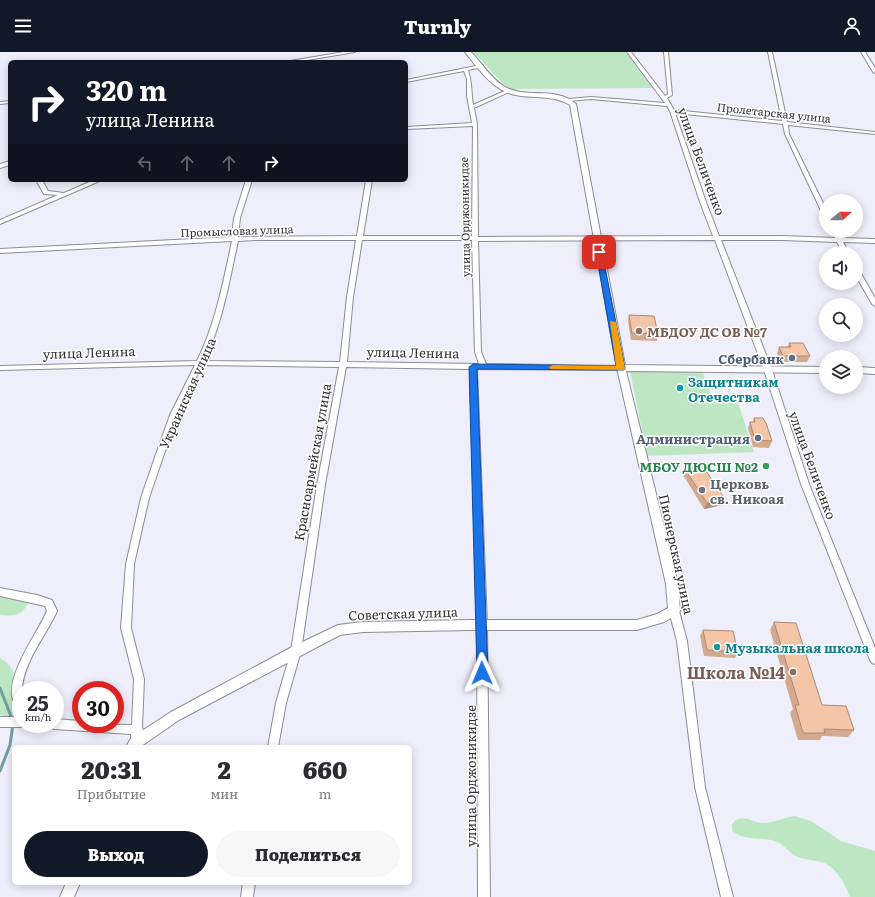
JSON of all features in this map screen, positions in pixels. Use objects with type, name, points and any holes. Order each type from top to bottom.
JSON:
[{"type":"street","points":[[299,60],[352,52]]},
{"type":"street","points":[[468,52],[500,86],[509,91]]},
{"type":"street","name":"улица Беличенко","points":[[629,52],[670,108],[703,202],[768,370],[805,484],[870,634],[875,660]]},
{"type":"street","name":"улица Беличенко","points":[[664,98],[670,95],[671,90],[667,75],[666,52]]},
{"type":"street","points":[[770,52],[784,123],[790,141],[819,201]]},
{"type":"street","points":[[864,52],[875,72]]},
{"type":"street","points":[[408,81],[481,66]]},
{"type":"street","name":"улица Орджоникидзе","points":[[465,69],[469,79],[469,96],[475,124],[475,238],[482,625],[484,897]]},
{"type":"street","points":[[472,107],[509,91]]},
{"type":"street","name":"Пролетарская улица","points":[[509,91],[559,97],[568,100],[591,98],[784,123],[875,133]]},
{"type":"street","name":"Пионерская улица","points":[[568,100],[573,104],[596,238],[621,368],[672,584],[674,611],[682,641],[700,787],[727,897]]},
{"type":"street","points":[[408,128],[475,124]]},
{"type":"street","points":[[40,182],[46,193],[45,203]]},
{"type":"street","points":[[0,222],[94,182]]},
{"type":"street","name":"Украинская улица","points":[[136,740],[139,680],[126,628],[130,564],[146,498],[174,415],[210,342],[217,322],[235,240],[237,218],[248,182]]},
{"type":"street","name":"Красноармейская улица","points":[[273,745],[281,703],[296,651],[321,485],[343,364],[359,237],[369,182]]},
{"type":"street","points":[[46,193],[63,194]]},
{"type":"street","name":"Промысловая улица","points":[[0,251],[235,240],[359,237],[718,238],[875,241]]},
{"type":"street","points":[[839,240],[842,246]]},
{"type":"street","points":[[863,283],[875,304]]},
{"type":"street","name":"улица Ленина","points":[[0,368],[199,363],[819,370]]},
{"type":"street","points":[[863,370],[875,371]]},
{"type":"street","points":[[0,592],[37,599],[49,603],[52,611],[50,619],[30,652],[18,681]]},
{"type":"street","name":"Советская улица","points":[[136,740],[176,716],[338,630],[363,627],[482,625],[637,625],[660,618],[674,611]]},
{"type":"street","points":[[0,722],[12,722]]},
{"type":"street","points":[[64,726],[136,740]]},
{"type":"street","points":[[67,897],[72,885]]},
{"type":"street","points":[[247,897],[249,885]]},
{"type":"green space","points":[[473,52],[626,52],[653,88],[508,89]]},
{"type":"green space","points":[[630,371],[703,373],[711,394],[735,393],[754,452],[647,456]]},
{"type":"green space","points":[[0,595],[22,599],[28,603],[20,613],[0,615]]},
{"type":"green space","points":[[0,658],[7,663],[11,669],[14,679],[12,681],[12,718],[0,715]]},
{"type":"green space","points":[[795,816],[811,821],[841,841],[875,851],[875,897],[850,897],[840,877],[829,865],[798,857],[775,841],[742,836],[732,831],[732,824],[742,818],[765,823]]},
{"type":"building","points":[[629,315],[654,316],[658,334],[632,333]]},
{"type":"building","points":[[789,343],[803,343],[810,356],[783,356],[779,347],[791,347]]},
{"type":"building","points":[[754,418],[763,418],[772,441],[755,440],[750,422],[755,422]]},
{"type":"building","points":[[702,465],[725,499],[707,503],[685,469]]},
{"type":"building","name":"Школа №14","points":[[774,622],[796,623],[822,705],[846,706],[854,730],[824,729],[825,733],[803,733],[795,705],[799,705]]},
{"type":"building","points":[[703,630],[733,631],[738,652],[707,650]]},
{"type":"waterway","points":[[0,688],[12,719]]},
{"type":"waterway","points":[[0,771],[10,745],[12,731]]},
{"type":"slow traffic","points":[[553,367],[621,368],[612,322]]},
{"type":"place","name":"МБДОУ ДС ОВ №7","points":[[639,331]]},
{"type":"place","name":"Сбербанк","points":[[792,358]]},
{"type":"place","name":"Защитникам Отечества","points":[[680,388]]},
{"type":"place","name":"Администрация","points":[[758,438]]},
{"type":"place","name":"МБОУ ДЮСШ №2","points":[[766,466]]},
{"type":"place","name":"Церковь св. Никоая","points":[[702,490]]},
{"type":"place","name":"Музыкальная школа","points":[[717,647]]},
{"type":"place","name":"Школа №14","points":[[793,672]]},
{"type":"route","points":[[482,673],[482,625],[473,367],[621,368],[599,252]]}]
